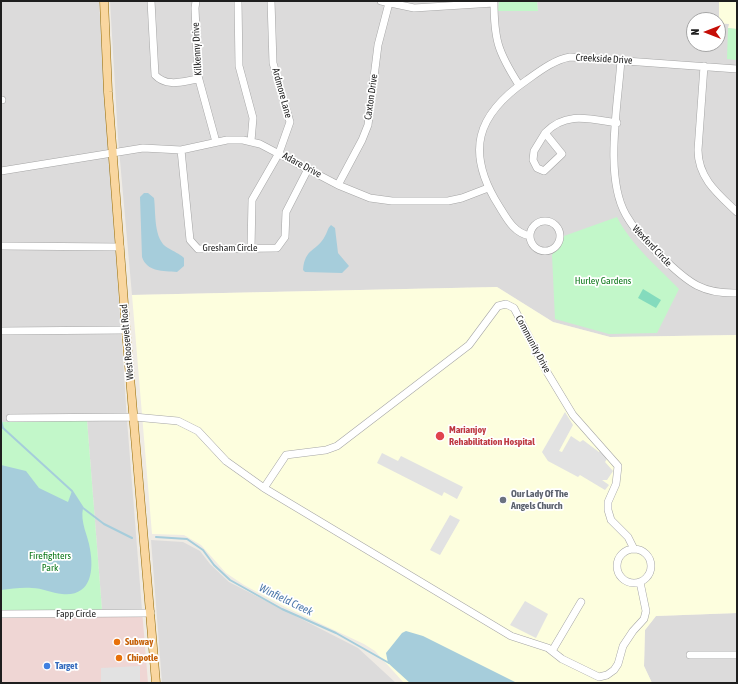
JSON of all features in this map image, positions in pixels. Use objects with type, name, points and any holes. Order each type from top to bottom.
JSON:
[{"type":"main road","name":"West Roosevelt Road","points":[[104,1],[106,62],[126,330],[156,683]]},
{"type":"street","points":[[151,1],[155,75],[160,80],[172,83],[198,79]]},
{"type":"street","name":"Kilkenny Drive","points":[[196,1],[198,79],[216,142]]},
{"type":"street","points":[[238,1],[239,66],[253,118],[251,141]]},
{"type":"street","name":"Ardmore Lane","points":[[251,248],[252,200],[279,153],[290,122],[273,63],[271,1]]},
{"type":"street","points":[[381,1],[414,8],[494,2],[494,29],[497,45],[502,59],[519,86]]},
{"type":"street","name":"Caxton Drive","points":[[338,185],[362,140],[368,125],[378,45],[388,3]]},
{"type":"street","name":"Creekside Drive","points":[[530,236],[534,226],[544,221],[555,224],[560,235],[556,246],[546,250],[535,247],[530,236],[516,231],[488,188],[480,162],[480,142],[482,131],[494,108],[519,86],[549,65],[564,58],[577,57],[737,68]]},
{"type":"street","name":"Wexford Circle","points":[[621,60],[614,177],[622,206],[633,227],[642,238],[689,282],[703,290],[737,293]]},
{"type":"street","points":[[704,66],[698,150],[699,163],[704,177],[711,188],[737,212]]},
{"type":"street","points":[[545,133],[562,154],[544,171],[537,168],[532,160],[534,151],[545,133],[553,124],[573,117],[617,123]]},
{"type":"street","name":"Adare Drive","points":[[1,171],[113,152],[149,148],[181,150],[232,140],[251,141],[279,153],[338,185],[370,198],[392,201],[453,200],[470,196],[488,188]]},
{"type":"street","name":"Gresham Circle","points":[[181,150],[190,240],[198,249],[277,248],[282,244],[285,237],[286,212],[308,169]]},
{"type":"street","points":[[1,246],[120,246]]},
{"type":"street","name":"Community Drive","points":[[264,488],[286,455],[326,450],[336,446],[469,345],[498,306],[506,304],[514,308],[547,372],[573,415],[618,466],[616,484],[608,502],[608,510],[611,520],[628,537],[634,549],[644,552],[650,560],[650,571],[648,576],[640,582]]},
{"type":"street","points":[[1,330],[126,330]]},
{"type":"street","points":[[10,418],[134,417],[178,421],[198,431],[226,461],[264,488],[511,636],[548,648],[562,659],[599,677],[607,675],[614,670],[618,664],[623,646],[633,631],[644,619],[646,611],[640,582],[628,582],[620,574],[618,568],[618,562],[624,552],[634,549]]},
{"type":"street","points":[[552,651],[581,602]]},
{"type":"street","name":"Fapp Circle","points":[[1,614],[151,614]]},
{"type":"street","points":[[690,655],[737,655]]},
{"type":"shaded area","points":[[1,1],[99,1],[127,420],[142,610],[102,610],[87,420],[1,422]]},
{"type":"shaded area","points":[[110,1],[499,1],[499,11],[538,11],[537,1],[719,1],[719,12],[686,12],[686,52],[726,52],[726,24],[729,24],[729,28],[737,29],[737,335],[610,337],[553,322],[497,287],[132,295],[118,138]]},
{"type":"shaded area","points":[[719,1],[737,1],[737,29],[728,28],[729,24],[726,24],[726,12],[719,12]]},
{"type":"shaded area","name":"Marianjoy Rehabilitation Hospital","points":[[497,287],[553,322],[610,337],[737,335],[737,613],[656,616],[645,630],[644,666],[652,683],[404,683],[375,651],[364,644],[285,607],[244,585],[226,573],[201,545],[184,535],[152,534],[132,295]]},
{"type":"shaded area","points":[[565,412],[573,425],[559,451],[562,452],[571,436],[580,442],[583,440],[599,452],[601,450],[608,457],[605,462],[613,471],[607,480],[602,480],[609,485],[605,490],[580,475],[578,477],[548,461],[542,452]]},
{"type":"shaded area","points":[[382,453],[398,461],[401,456],[463,487],[457,499],[444,492],[442,496],[377,463]]},
{"type":"shaded area","points":[[450,515],[460,520],[440,555],[430,550]]},
{"type":"shaded area","points":[[151,540],[183,542],[200,551],[210,564],[229,582],[358,648],[396,683],[162,683]]},
{"type":"shaded area","points":[[525,601],[548,614],[536,638],[510,625]]},
{"type":"shaded area","points":[[142,610],[148,683],[1,683],[1,611]]},
{"type":"shaded area","points":[[737,613],[737,683],[652,683],[644,666],[645,630],[656,616]]},
{"type":"shaded area","points":[[140,666],[140,683],[101,683],[101,668]]},
{"type":"green space","points":[[499,1],[537,1],[538,11],[498,11]]},
{"type":"green space","points":[[728,28],[737,29],[737,60],[727,59]]},
{"type":"green space","name":"Hurley Gardens","points":[[617,217],[637,246],[679,289],[657,333],[609,334],[555,319],[552,255],[564,236]]},
{"type":"green space","points":[[643,289],[661,300],[656,308],[638,298]]},
{"type":"green space","name":"Firefighters Park","points":[[87,420],[102,610],[1,611],[1,422]]},
{"type":"water","points":[[144,193],[148,193],[154,198],[156,225],[163,244],[184,258],[184,266],[177,272],[156,270],[144,262],[142,257],[140,197]]},
{"type":"water","points":[[331,225],[335,228],[338,253],[349,266],[342,273],[305,272],[303,270],[306,257],[322,241]]},
{"type":"water","points":[[1,465],[26,471],[39,488],[68,502],[72,491],[83,508],[83,524],[91,557],[91,574],[85,587],[79,591],[72,594],[62,594],[36,588],[1,590]]},
{"type":"water","points":[[406,631],[423,636],[515,682],[410,683],[388,663],[386,653],[402,633]]},
{"type":"waterway","name":"Winfield Creek","points":[[1,421],[3,428],[72,491],[83,508],[104,524],[132,538]]},
{"type":"waterway","name":"Winfield Creek","points":[[156,537],[187,539],[203,550],[214,565],[230,580],[282,609],[336,633],[389,663]]},
{"type":"place","name":"Marianjoy Rehabilitation Hospital","points":[[440,436]]},
{"type":"place","name":"Our Lady Of The Angels Church","points":[[503,500]]},
{"type":"place","name":"Subway","points":[[117,642]]},
{"type":"place","name":"Chipotle","points":[[119,658]]},
{"type":"place","name":"Target","points":[[47,666]]}]
